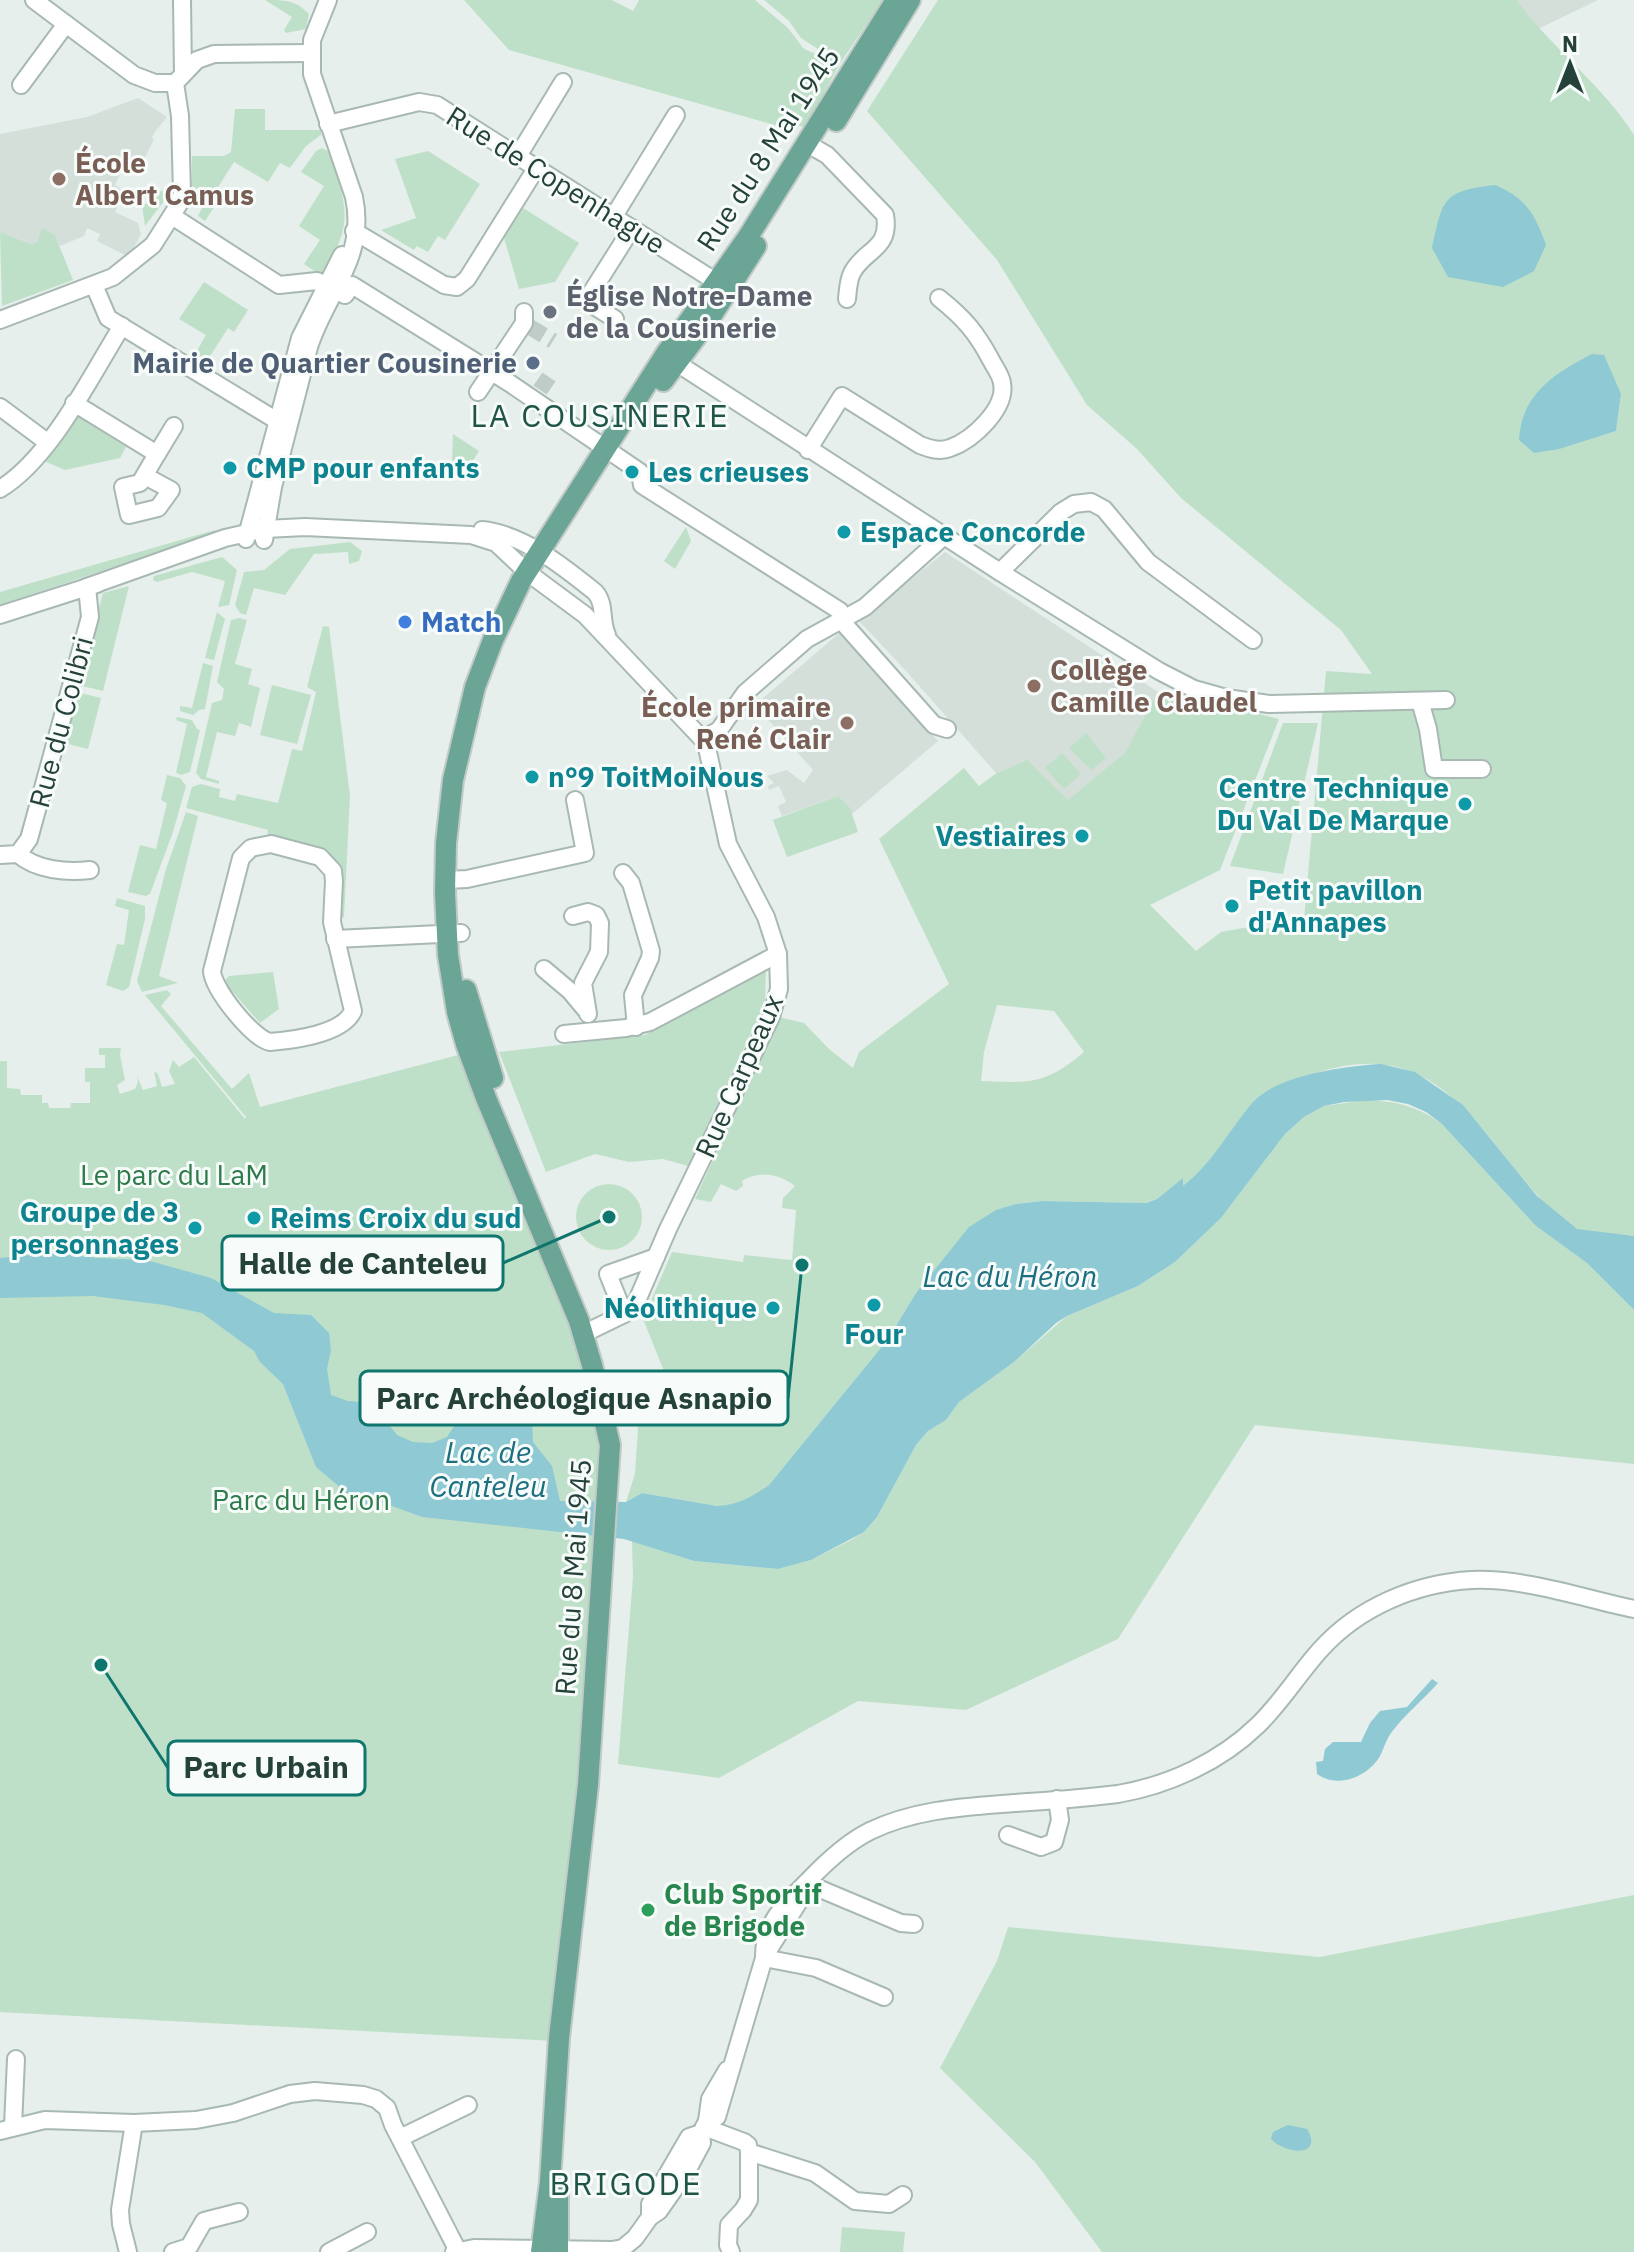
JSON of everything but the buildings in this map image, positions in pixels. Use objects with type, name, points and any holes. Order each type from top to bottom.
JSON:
[{"type":"main road","name":"Rue du 8 Mai 1945","points":[[812,146],[896,0]]},
{"type":"main road","name":"Rue du 8 Mai 1945","points":[[550,2251],[565,2073],[589,1858],[612,1490],[620,1452],[618,1419],[608,1372],[588,1332],[488,1065],[466,988],[454,933],[452,880],[446,843],[453,780],[468,711],[493,640],[611,452],[722,285],[748,237],[812,146],[859,87],[910,0]]},
{"type":"street","points":[[0,320],[94,285],[120,272],[145,254],[172,216],[181,199],[182,187],[179,78],[182,0]]},
{"type":"street","points":[[264,535],[300,338],[331,288],[355,231],[356,208],[314,82],[311,53],[314,31],[328,0]]},
{"type":"street","points":[[37,1],[144,80],[179,78],[197,60],[214,54],[311,53]]},
{"type":"street","points":[[21,85],[66,24]]},
{"type":"street","points":[[518,156],[563,82]]},
{"type":"street","name":"Rue de Copenhague","points":[[328,124],[426,101],[437,105],[722,285]]},
{"type":"street","points":[[614,216],[676,115]]},
{"type":"street","points":[[812,146],[885,215],[887,224],[882,242],[853,270],[847,299]]},
{"type":"street","points":[[355,231],[444,285],[457,287],[467,279],[537,167]]},
{"type":"street","points":[[172,216],[279,285],[317,281],[345,295],[352,285],[511,384],[537,395],[640,472],[642,485],[840,611],[846,626],[934,725],[947,729]]},
{"type":"street","points":[[615,319],[586,301],[632,228]]},
{"type":"street","points":[[94,285],[108,318],[283,425]]},
{"type":"street","points":[[808,450],[842,396],[920,445],[934,450],[960,443],[998,409],[1003,394],[1001,378],[971,325],[939,298]]},
{"type":"street","points":[[478,392],[526,321]]},
{"type":"street","points":[[0,489],[25,471],[47,442],[122,326]]},
{"type":"street","points":[[671,359],[808,450],[1159,671],[1210,694],[1269,704],[1446,700]]},
{"type":"street","points":[[74,403],[157,454]]},
{"type":"street","points":[[0,407],[47,442]]},
{"type":"street","points":[[246,538],[283,425]]},
{"type":"street","points":[[145,476],[174,426]]},
{"type":"street","points":[[1000,572],[1061,512],[1074,504],[1091,502],[1104,509],[1148,562],[1253,640]]},
{"type":"street","points":[[0,615],[246,538],[305,527],[449,532],[472,529],[499,533],[544,556],[598,596],[602,604],[602,620],[610,640]]},
{"type":"street","points":[[449,532],[491,540],[532,576],[585,615],[703,739],[719,730],[745,693],[807,639],[865,607],[944,536]]},
{"type":"street","name":"Rue du Colibri","points":[[18,854],[29,839],[90,617],[87,587]]},
{"type":"street","points":[[1420,701],[1434,769],[1482,769]]},
{"type":"street","name":"Rue Carpeaux","points":[[624,1314],[636,1303],[771,1017],[779,989],[778,954],[766,917],[728,844],[708,747],[703,739]]},
{"type":"street","points":[[452,880],[585,853],[575,800]]},
{"type":"street","points":[[271,844],[313,854],[329,864],[334,876],[331,915],[335,939],[353,1011],[348,1020],[337,1028],[275,1042],[265,1041],[254,1033],[214,984],[212,971],[239,864],[245,853],[258,845],[271,844]]},
{"type":"street","points":[[0,855],[18,854],[28,862],[71,872],[90,870]]},
{"type":"street","points":[[623,873],[631,883],[651,951],[633,995],[636,1027]]},
{"type":"street","points":[[573,916],[594,913],[600,923],[599,952],[583,980],[594,1031]]},
{"type":"street","points":[[335,939],[454,933]]},
{"type":"street","points":[[564,1034],[636,1027],[650,1022],[778,954]]},
{"type":"street","points":[[544,969],[570,991],[588,1014]]},
{"type":"street","points":[[588,1332],[624,1314],[608,1274],[656,1257]]},
{"type":"street","points":[[16,2059],[6,2128],[55,2120],[180,2122],[221,2116],[298,2092],[354,2095],[397,2131],[456,2252],[474,2248],[622,2250],[659,2211],[702,2143],[704,2127],[717,2117],[764,1958],[765,1941],[774,1919],[793,1894],[852,1842],[903,1818],[948,1808],[1143,1789],[1168,1781],[1204,1764],[1256,1727],[1321,1649],[1345,1626],[1378,1606],[1421,1589],[1460,1581],[1496,1581],[1634,1609]]},
{"type":"street","points":[[1008,1835],[1041,1847],[1054,1842],[1060,1820],[1057,1799]]},
{"type":"street","points":[[806,1883],[901,1923],[914,1924]]},
{"type":"street","points":[[764,1958],[816,1968],[884,1997]]},
{"type":"street","points":[[397,2131],[468,2105]]},
{"type":"street","points":[[128,2252],[120,2210],[134,2123]]},
{"type":"street","points":[[704,2127],[748,2145],[749,2200],[729,2225],[728,2245],[731,2252]]},
{"type":"street","points":[[749,2152],[815,2173],[855,2201],[889,2204],[903,2195]]},
{"type":"street","points":[[173,2252],[189,2247],[204,2221],[239,2212]]},
{"type":"street","points":[[644,2252],[647,2222]]},
{"type":"street","points":[[329,2252],[367,2232]]},
{"type":"shaded area","points":[[1517,0],[1598,0],[1538,29]]},
{"type":"shaded area","name":"École Albert Camus","points":[[138,98],[167,117],[154,133],[139,170],[135,172],[124,166],[115,185],[125,192],[115,212],[138,223],[141,234],[132,251],[125,255],[97,241],[100,234],[87,228],[84,236],[60,246],[55,235],[42,229],[37,242],[31,244],[0,232],[0,134],[87,117]]},
{"type":"shaded area","name":"Collège Camille Claudel","points":[[945,552],[1158,692],[1126,753],[1041,824],[859,621]]},
{"type":"shaded area","name":"École primaire René Clair","points":[[843,630],[938,741],[852,814],[838,796],[782,816],[778,806],[786,802],[779,786],[769,790],[768,786],[774,783],[767,776],[787,770],[804,783],[813,770],[755,705]]},
{"type":"green space","points":[[265,0],[295,3],[309,14],[306,29],[286,33],[284,30],[292,17]]},
{"type":"green space","points":[[464,0],[612,0],[633,11],[639,0],[755,0],[788,28],[804,49],[816,54],[818,49],[801,38],[789,21],[764,0],[883,0],[841,62],[805,127],[792,130],[509,50]]},
{"type":"green space","points":[[938,0],[1517,0],[1607,99],[1634,135],[1634,1236],[1586,1232],[1563,1221],[1465,1110],[1423,1077],[1398,1067],[1371,1064],[1329,1069],[1263,1093],[1198,1175],[1182,1187],[1182,1179],[1157,1199],[1145,1203],[1042,1201],[1016,1204],[916,1293],[888,1339],[769,1485],[750,1499],[717,1506],[642,1493],[626,1502],[635,1474],[637,1384],[645,1402],[672,1391],[643,1319],[672,1252],[743,1262],[744,1255],[792,1260],[796,1210],[782,1208],[783,1198],[795,1186],[789,1182],[776,1176],[755,1175],[742,1181],[743,1186],[736,1191],[721,1184],[711,1202],[695,1199],[779,1017],[804,1023],[853,1068],[859,1052],[949,984],[879,839],[964,768],[979,786],[994,775],[1027,760],[1068,800],[1125,753],[1158,692],[1171,691],[1279,719],[1220,870],[1150,905],[1196,951],[1221,932],[1249,927],[1303,931],[1326,671],[1372,674],[1341,630],[1181,498],[1137,449],[1087,405],[997,260],[867,111]],"holes":[[[1592,354],[1621,394],[1616,431],[1572,444],[1546,383]],[[997,1005],[1054,1011],[1084,1052],[1058,1071],[1036,1080],[981,1081],[984,1052]]]},
{"type":"green space","points":[[235,109],[265,109],[265,130],[321,130],[321,135],[306,146],[290,168],[280,163],[268,182],[234,162],[213,195],[219,200],[205,221],[198,216],[206,194],[192,186],[192,156],[224,156],[231,152]]},
{"type":"green space","points":[[322,148],[329,152],[344,202],[345,216],[339,242],[322,276],[304,264],[320,240],[299,226],[324,186],[301,172],[316,151]]},
{"type":"green space","points":[[428,151],[480,184],[445,240],[438,236],[428,252],[417,246],[414,250],[381,230],[416,218],[395,159]]},
{"type":"green space","points":[[166,190],[164,201],[145,226],[142,205],[152,202],[149,194]]},
{"type":"green space","points":[[523,208],[579,243],[555,282],[519,289],[504,238]]},
{"type":"green space","points":[[42,228],[55,235],[73,280],[2,306],[0,232],[31,244],[37,242]]},
{"type":"green space","points":[[204,282],[248,310],[234,332],[228,328],[205,364],[194,356],[206,335],[179,319]]},
{"type":"green space","points":[[77,415],[126,447],[120,458],[65,470],[42,460]]},
{"type":"green space","points":[[453,434],[479,451],[472,462],[452,463]]},
{"type":"green space","points":[[686,527],[691,541],[675,569],[664,561]]},
{"type":"green space","points":[[215,530],[216,533],[0,605],[0,592]]},
{"type":"green space","points":[[350,542],[362,551],[359,561],[349,564],[348,552],[314,554],[285,595],[254,588],[246,615],[240,613],[235,605],[244,572],[264,570],[290,549]]},
{"type":"green space","points":[[222,557],[237,570],[229,605],[218,607],[225,581],[192,572],[157,582],[153,580],[154,576]]},
{"type":"green space","points":[[129,586],[103,691],[78,685],[103,593]]},
{"type":"green space","points":[[217,612],[225,619],[214,660],[205,658]]},
{"type":"green space","points":[[231,620],[247,620],[235,664],[252,669],[248,684],[260,688],[251,727],[239,723],[235,736],[217,732],[206,777],[219,781],[219,784],[201,779],[196,773],[212,703],[222,700],[224,689],[217,682]]},
{"type":"green space","points":[[323,626],[329,627],[350,796],[344,917],[341,918],[340,870],[326,851],[267,836],[268,830],[186,808],[192,787],[201,784],[220,789],[219,797],[235,801],[237,794],[278,803],[292,749],[302,751],[316,692],[307,687]]},
{"type":"green space","points":[[203,663],[213,666],[205,709],[193,715],[180,711],[180,706],[192,708]]},
{"type":"green space","points":[[272,685],[311,695],[297,744],[260,735]]},
{"type":"green space","points":[[77,692],[101,698],[88,749],[64,743]]},
{"type":"green space","points":[[177,717],[192,720],[200,730],[190,772],[181,775],[176,773],[187,724],[176,720]]},
{"type":"green space","points":[[1283,723],[1318,723],[1283,874],[1230,866]]},
{"type":"green space","points":[[1086,733],[1106,758],[1091,770],[1069,748]]},
{"type":"green space","points":[[1062,753],[1081,774],[1064,789],[1045,768]]},
{"type":"green space","points":[[167,775],[180,778],[186,786],[173,832],[150,894],[128,892],[140,845],[156,849],[167,803],[161,800]]},
{"type":"green space","points":[[838,796],[850,808],[858,832],[787,857],[773,820]]},
{"type":"green space","points":[[186,812],[198,816],[159,976],[178,983],[142,992],[137,981],[166,869]]},
{"type":"green space","points":[[117,898],[145,906],[145,919],[129,987],[123,991],[106,985],[117,944],[124,945],[129,910],[115,906]]},
{"type":"green space","points":[[766,969],[765,1004],[688,1166],[663,1159],[629,1162],[595,1154],[546,1172],[499,1052],[645,1035]]},
{"type":"green space","points":[[273,972],[279,1009],[260,1023],[224,982],[229,976]]},
{"type":"green space","name":"Parc du Héron","points":[[167,990],[171,994],[161,1006],[232,1089],[249,1073],[260,1107],[462,1054],[577,1334],[605,1444],[583,1738],[554,2041],[0,2012],[0,1061],[7,1061],[7,1088],[20,1089],[21,1095],[42,1095],[42,1103],[48,1103],[49,1108],[70,1108],[71,1103],[90,1103],[90,1082],[85,1082],[85,1068],[105,1068],[105,1055],[99,1055],[99,1048],[121,1048],[125,1080],[117,1085],[120,1094],[135,1089],[137,1076],[143,1090],[157,1086],[154,1071],[162,1087],[175,1084],[169,1071],[173,1060],[179,1067],[194,1057],[245,1119],[145,995]]},
{"type":"green space","points":[[1366,1100],[1405,1106],[1441,1123],[1536,1226],[1587,1263],[1634,1310],[1634,1464],[1255,1425],[1118,1639],[966,1710],[858,1701],[719,1778],[618,1764],[633,1577],[632,1541],[694,1561],[778,1569],[811,1560],[851,1540],[864,1532],[877,1517],[916,1445],[928,1431],[946,1420],[959,1402],[1014,1362],[1067,1316],[1138,1286],[1175,1262],[1221,1218],[1285,1134],[1304,1117],[1324,1106]]},
{"type":"green space","points":[[609,1184],[622,1186],[637,1199],[642,1217],[640,1230],[627,1245],[609,1250],[596,1248],[581,1235],[576,1217],[578,1204],[591,1189]]},
{"type":"green space","points":[[1634,1895],[1634,2252],[1102,2252],[1035,2162],[940,2068],[997,1961],[1008,1927],[1320,1957]]},
{"type":"green space","points":[[842,2227],[905,2232],[903,2252],[840,2252]]},
{"type":"water","points":[[1495,185],[1522,202],[1538,224],[1546,245],[1534,271],[1503,287],[1448,277],[1432,248],[1443,208],[1448,200],[1464,190]]},
{"type":"water","points":[[1592,354],[1604,355],[1621,394],[1616,431],[1559,449],[1534,453],[1519,440],[1521,424],[1533,398],[1553,377]]},
{"type":"water","name":"Lac du Héron","points":[[1381,1064],[1415,1072],[1463,1105],[1537,1196],[1577,1229],[1634,1236],[1634,1310],[1587,1263],[1536,1226],[1441,1123],[1426,1112],[1387,1100],[1324,1106],[1304,1117],[1285,1134],[1221,1218],[1175,1262],[1138,1286],[1056,1323],[1014,1362],[959,1402],[946,1420],[928,1431],[916,1445],[877,1517],[864,1532],[811,1560],[778,1569],[694,1561],[624,1539],[422,1517],[384,1503],[365,1504],[316,1467],[283,1384],[260,1362],[254,1351],[202,1313],[93,1296],[0,1298],[0,1258],[51,1253],[146,1260],[211,1278],[274,1313],[311,1315],[329,1333],[331,1350],[327,1369],[331,1395],[348,1401],[372,1403],[397,1435],[413,1442],[432,1443],[447,1437],[471,1400],[504,1404],[532,1418],[533,1442],[552,1466],[560,1501],[626,1502],[642,1493],[717,1506],[732,1504],[769,1485],[888,1339],[916,1293],[969,1227],[996,1210],[1016,1204],[1042,1201],[1146,1203],[1157,1199],[1183,1178],[1183,1186],[1194,1177],[1253,1102],[1264,1093],[1313,1074]]},
{"type":"water","points":[[1432,1679],[1438,1683],[1396,1726],[1380,1756],[1368,1770],[1343,1780],[1317,1774],[1316,1762],[1323,1761],[1325,1749],[1333,1742],[1361,1742],[1380,1711],[1407,1707]]},
{"type":"water","points":[[1288,2125],[1307,2129],[1311,2145],[1307,2149],[1285,2148],[1271,2139],[1273,2132]]},
{"type":"tunnel","points":[[530,327],[553,341]]},
{"type":"tunnel","points":[[540,390],[549,377]]},
{"type":"place","name":"École Albert Camus","points":[[59,179]]},
{"type":"place","name":"Église Notre-Dame de la Cousinerie","points":[[550,312]]},
{"type":"place","name":"Mairie de Quartier Cousinerie","points":[[533,363]]},
{"type":"place","name":"CMP pour enfants","points":[[230,468]]},
{"type":"place","name":"Les crieuses","points":[[632,472]]},
{"type":"place","name":"Espace Concorde","points":[[844,532]]},
{"type":"place","name":"Match","points":[[405,622]]},
{"type":"place","name":"Collège Camille Claudel","points":[[1034,686]]},
{"type":"place","name":"École primaire René Clair","points":[[847,723]]},
{"type":"place","name":"n°9 ToitMoiNous","points":[[532,777]]},
{"type":"place","name":"Centre Technique Du Val De Marque","points":[[1465,804]]},
{"type":"place","name":"Vestiaires","points":[[1082,836]]},
{"type":"place","name":"Petit pavillon d'Annapes","points":[[1232,906]]},
{"type":"place","name":"Halle de Canteleu","points":[[609,1217]]},
{"type":"place","name":"Reims Croix du sud","points":[[254,1218]]},
{"type":"place","name":"Groupe de 3 personnages","points":[[195,1228]]},
{"type":"place","name":"Parc Archéologique Asnapio","points":[[802,1265]]},
{"type":"place","name":"Four","points":[[874,1305]]},
{"type":"place","name":"Néolithique","points":[[773,1308]]},
{"type":"place","name":"Parc Urbain","points":[[101,1665]]},
{"type":"place","name":"Club Sportif de Brigode","points":[[648,1910]]},
{"type":"district","name":"LA COUSINERIE","points":[[600,416]]},
{"type":"district","name":"BRIGODE","points":[[626,2184]]},
{"type":"park label","name":"Le parc du LaM","points":[[174,1175]]},
{"type":"water label","name":"Lac de Canteleu","points":[[488,1470]]}]
